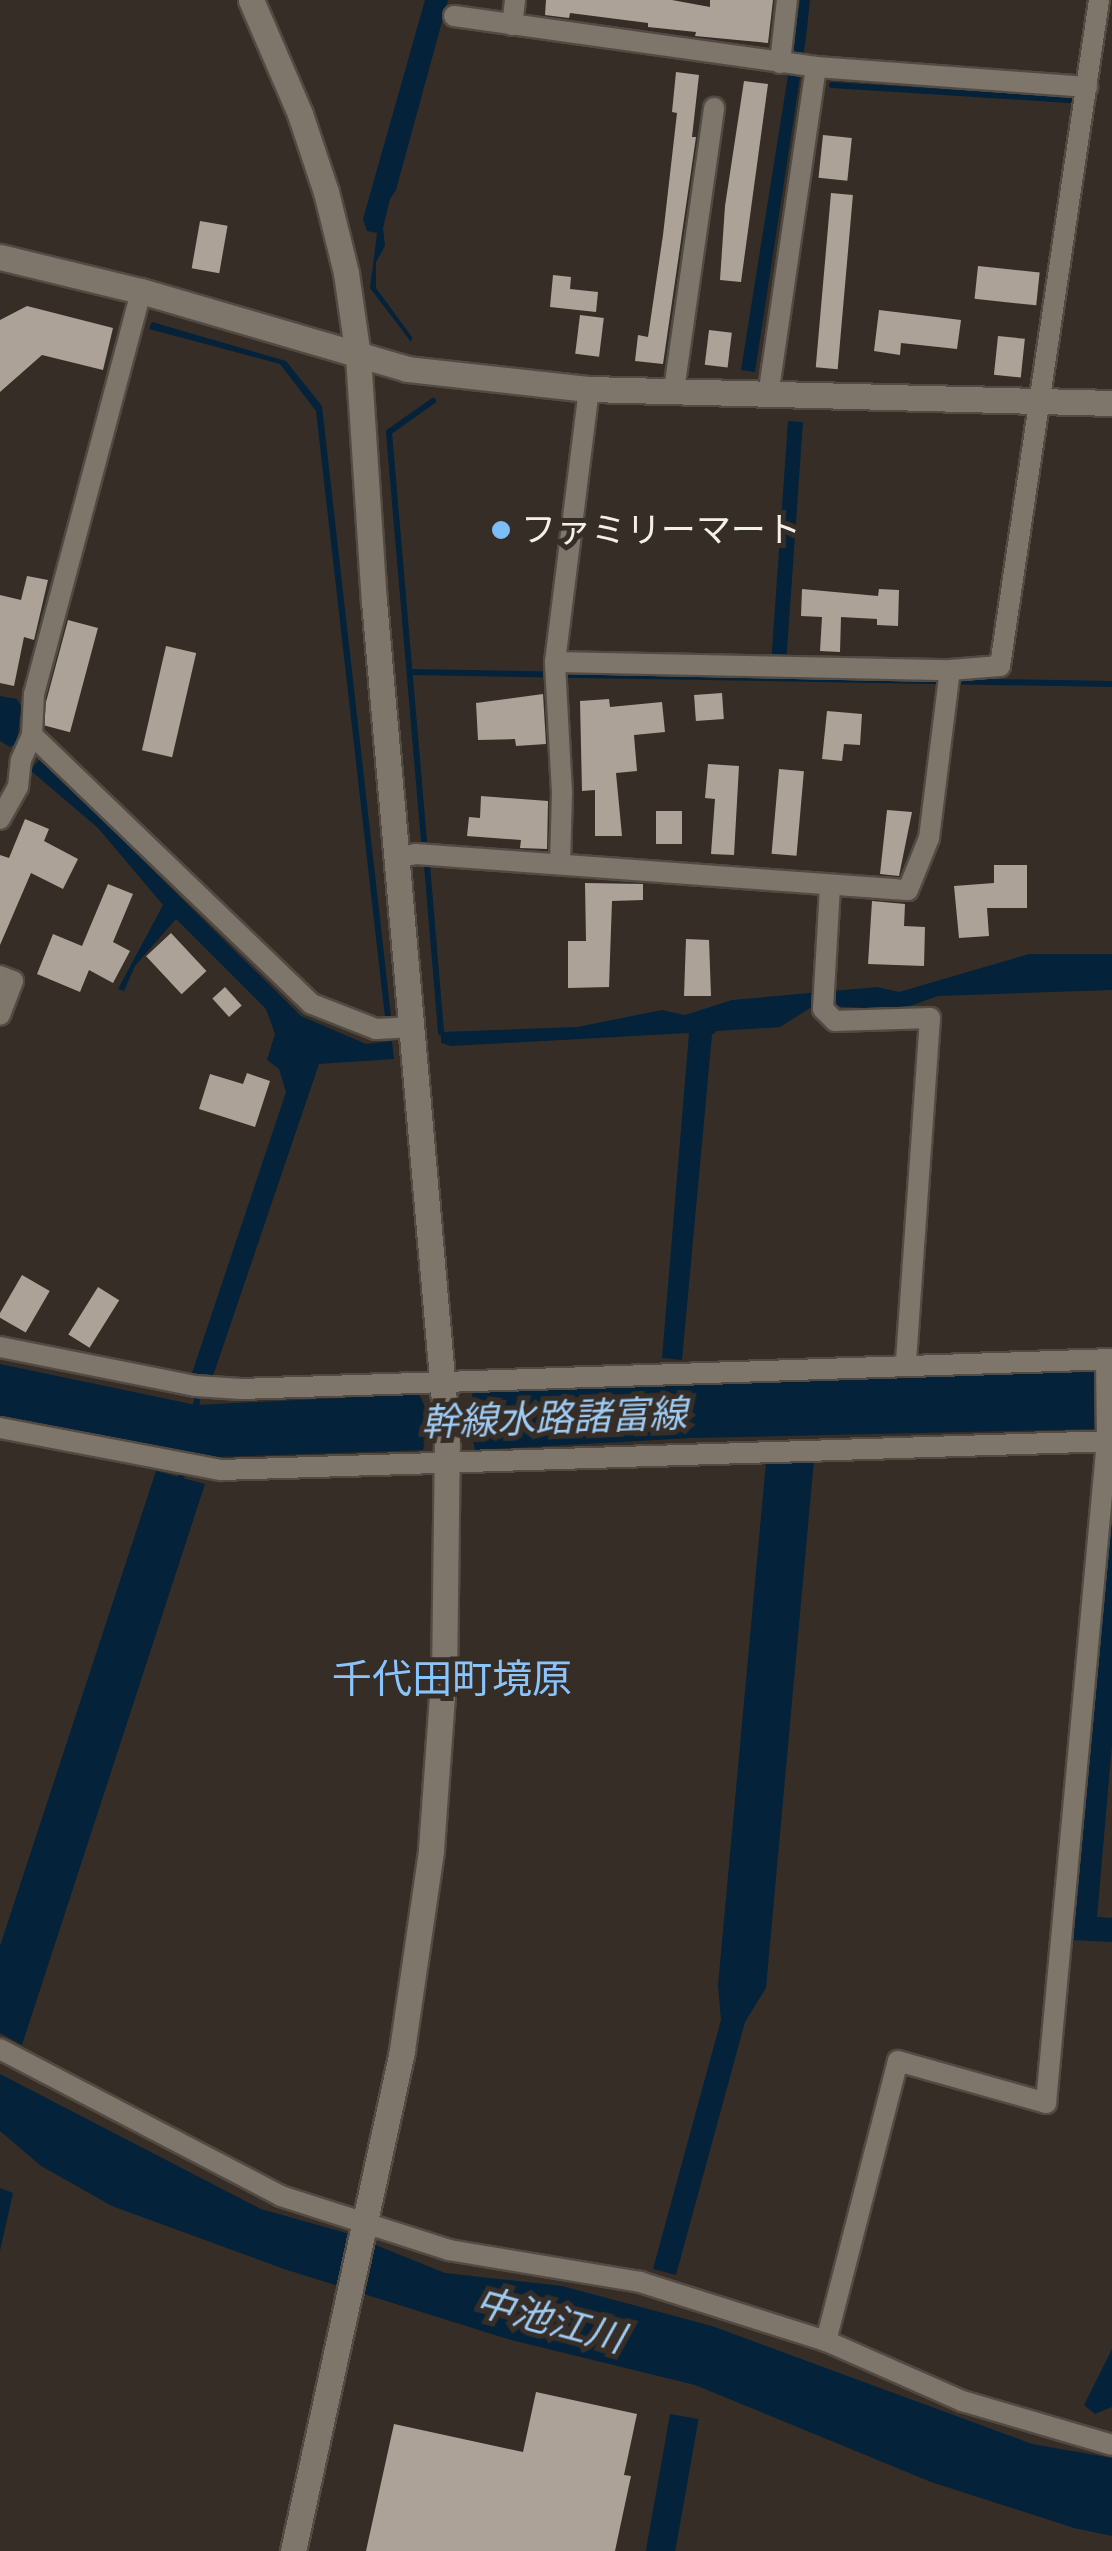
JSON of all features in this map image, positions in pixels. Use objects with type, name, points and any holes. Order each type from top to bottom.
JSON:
[{"type":"street","points":[[250,0],[300,114],[326,192],[346,272],[358,356],[445,1379],[447,1448],[444,1668],[431,1851],[402,2051],[294,2551]]},
{"type":"street","points":[[512,25],[515,0]]},
{"type":"street","points":[[780,63],[787,0]]},
{"type":"street","points":[[555,672],[949,680],[1000,666],[1099,0]]},
{"type":"street","points":[[454,16],[780,63],[1087,87]]},
{"type":"street","points":[[769,391],[811,66]]},
{"type":"street","points":[[674,390],[714,108]]},
{"type":"street","points":[[0,257],[140,291],[407,369],[589,388],[1112,403]]},
{"type":"street","points":[[0,818],[18,788],[21,760],[32,736],[34,694],[140,291]]},
{"type":"street","points":[[560,864],[562,793],[555,672],[589,388]]},
{"type":"street","points":[[398,857],[416,854],[908,890],[929,838],[949,680]]},
{"type":"street","points":[[32,736],[312,1004],[376,1029],[414,1027]]},
{"type":"street","points":[[830,887],[822,1000],[836,1021],[930,1018],[906,1365]]},
{"type":"street","points":[[0,976],[13,981],[0,1015]]},
{"type":"street","points":[[0,1348],[202,1387],[1109,1359],[1106,1385],[1110,1441],[1046,2103],[898,2061],[826,2341]]},
{"type":"street","points":[[0,1428],[221,1470],[447,1448],[776,1449],[1110,1441]]},
{"type":"street","points":[[0,2049],[282,2196],[449,2250],[640,2282],[826,2341],[962,2400],[1112,2444]]},
{"type":"water","points":[[425,0],[448,0],[396,190],[390,199],[383,228],[385,246],[376,262],[376,288],[412,337],[411,342],[370,288],[377,233],[367,231],[363,219]]},
{"type":"water","points":[[800,0],[810,0],[806,38],[755,372],[741,370]]},
{"type":"water","points":[[152,322],[286,361],[322,406],[391,1016],[385,1017],[316,411],[280,364],[149,329]]},
{"type":"water","points":[[788,421],[803,422],[787,656],[772,655]]},
{"type":"water","points":[[0,696],[17,699],[21,706],[17,743],[10,747],[0,741]]},
{"type":"water","points":[[40,759],[301,1016],[366,1044],[392,1041],[394,1059],[319,1064],[213,1376],[192,1373],[286,1092],[279,1069],[267,1060],[275,1034],[266,1009],[176,919],[135,966],[124,991],[118,989],[163,905],[98,828],[30,770]]},
{"type":"water","points":[[1029,954],[1112,954],[1112,990],[938,996],[899,1010],[815,1005],[780,1027],[717,1031],[712,1035],[682,1360],[662,1358],[689,1033],[451,1046],[441,1043],[441,1032],[577,1027],[662,1010],[685,1015],[732,1000],[877,987],[899,992]]},
{"type":"water","name":"幹線水路諸富線","points":[[0,1364],[196,1405],[419,1394],[426,1409],[471,1408],[473,1389],[672,1380],[1094,1372],[1095,1389],[1112,1388],[1112,1412],[1095,1412],[1095,1429],[692,1438],[475,1450],[471,1432],[427,1434],[423,1450],[218,1457],[0,1417]]},
{"type":"water","points":[[814,1460],[766,1988],[745,2022],[676,2275],[653,2269],[721,2020],[718,1985],[766,1462]]},
{"type":"water","points":[[156,1471],[205,1484],[22,2045],[0,2033],[0,1946]]},
{"type":"water","points":[[1112,1473],[1112,1745],[1097,1917],[1112,1918],[1112,1942],[1071,1940]]},
{"type":"water","name":"中池江川","points":[[0,2074],[261,2209],[346,2233],[445,2273],[562,2286],[712,2326],[1032,2444],[1112,2458],[1112,2536],[1074,2528],[931,2482],[695,2385],[511,2340],[284,2269],[112,2206],[41,2166],[0,2131]]},
{"type":"water","points":[[0,2188],[13,2193],[0,2251]]},
{"type":"water","points":[[1112,2349],[1112,2407],[1095,2414],[1084,2405]]},
{"type":"water","points":[[670,2414],[699,2419],[675,2551],[646,2551]]},
{"type":"building","points":[[546,0],[672,0],[710,7],[710,0],[773,0],[768,43],[695,36],[696,32],[648,27],[648,23],[570,13],[569,18],[545,15]]},
{"type":"building","points":[[676,72],[699,75],[692,137],[696,137],[663,364],[635,361],[638,335],[648,337],[663,235],[677,113],[672,112]]},
{"type":"building","points":[[744,81],[768,84],[741,282],[720,280],[725,206]]},
{"type":"building","points":[[823,135],[852,138],[847,181],[819,178]]},
{"type":"building","points":[[831,193],[853,195],[838,369],[816,367]]},
{"type":"building","points":[[200,221],[228,226],[219,273],[192,268]]},
{"type":"building","points":[[978,266],[1040,272],[1036,305],[975,299]]},
{"type":"building","points":[[553,275],[571,277],[570,289],[598,292],[596,312],[550,307]]},
{"type":"building","points":[[27,306],[113,328],[103,370],[42,355],[0,392],[0,320]]},
{"type":"building","points":[[879,310],[961,320],[957,349],[901,343],[900,355],[874,351]]},
{"type":"building","points":[[580,315],[604,318],[599,357],[575,354]]},
{"type":"building","points":[[709,330],[732,333],[728,368],[705,365]]},
{"type":"building","points":[[998,336],[1025,339],[1021,378],[994,375]]},
{"type":"building","points":[[27,576],[48,580],[34,640],[24,637],[14,686],[0,683],[0,595],[21,600]]},
{"type":"building","points":[[802,589],[878,596],[879,589],[899,590],[898,626],[877,625],[877,619],[841,617],[840,652],[820,651],[822,617],[801,616]]},
{"type":"building","points":[[68,620],[98,628],[70,732],[40,724]]},
{"type":"building","points":[[166,646],[196,653],[172,757],[142,750]]},
{"type":"building","points":[[722,693],[724,719],[696,721],[694,695]]},
{"type":"building","points":[[543,694],[546,744],[516,746],[515,739],[478,740],[476,703]]},
{"type":"building","points":[[609,699],[610,707],[662,702],[665,732],[634,735],[637,771],[616,773],[622,836],[595,836],[595,790],[582,791],[580,701]]},
{"type":"building","points":[[827,711],[862,714],[860,745],[844,744],[842,761],[822,759]]},
{"type":"building","points":[[708,764],[739,766],[734,855],[711,854],[715,799],[705,798]]},
{"type":"building","points":[[779,769],[804,771],[796,856],[772,854]]},
{"type":"building","points":[[481,796],[548,801],[547,849],[520,848],[521,840],[467,836],[469,817],[480,818]]},
{"type":"building","points":[[887,810],[912,812],[899,876],[880,874]]},
{"type":"building","points":[[656,811],[682,811],[682,844],[656,844]]},
{"type":"building","points":[[25,819],[49,829],[44,841],[78,859],[63,889],[31,873],[0,945],[0,855],[9,858]]},
{"type":"building","points":[[994,865],[1027,865],[1027,908],[987,908],[989,936],[959,938],[954,886],[994,883]]},
{"type":"building","points":[[585,883],[643,884],[643,900],[612,901],[609,987],[568,988],[568,941],[586,941]]},
{"type":"building","points":[[108,884],[133,894],[113,942],[130,951],[113,983],[89,970],[80,992],[37,974],[53,934],[82,946]]},
{"type":"building","points":[[872,901],[905,904],[904,926],[925,927],[924,966],[868,964]]},
{"type":"building","points":[[171,933],[206,971],[182,994],[146,956]]},
{"type":"building","points":[[686,939],[709,940],[711,996],[684,996]]},
{"type":"building","points":[[225,987],[242,1006],[229,1017],[212,998]]},
{"type":"building","points":[[247,1073],[270,1081],[255,1127],[199,1109],[210,1074],[243,1084]]},
{"type":"building","points":[[22,1275],[50,1291],[26,1333],[0,1318]]},
{"type":"building","points":[[98,1287],[119,1300],[90,1348],[68,1334]]},
{"type":"building","points":[[536,2392],[637,2414],[624,2475],[631,2476],[615,2551],[366,2551],[394,2424],[523,2452]]},
{"type":"waterway","points":[[832,85],[1073,100]]},
{"type":"waterway","points":[[424,841],[389,432],[433,401]]},
{"type":"waterway","points":[[410,672],[1112,684]]},
{"type":"waterway","points":[[427,865],[441,1032]]},
{"type":"waterway","points":[[196,1405],[203,1375]]},
{"type":"waterway","points":[[181,1478],[187,1453]]},
{"type":"place","name":"ファミリーマート","points":[[501,530]]},
{"type":"district","name":"千代田町境原","points":[[452,1679]]}]
